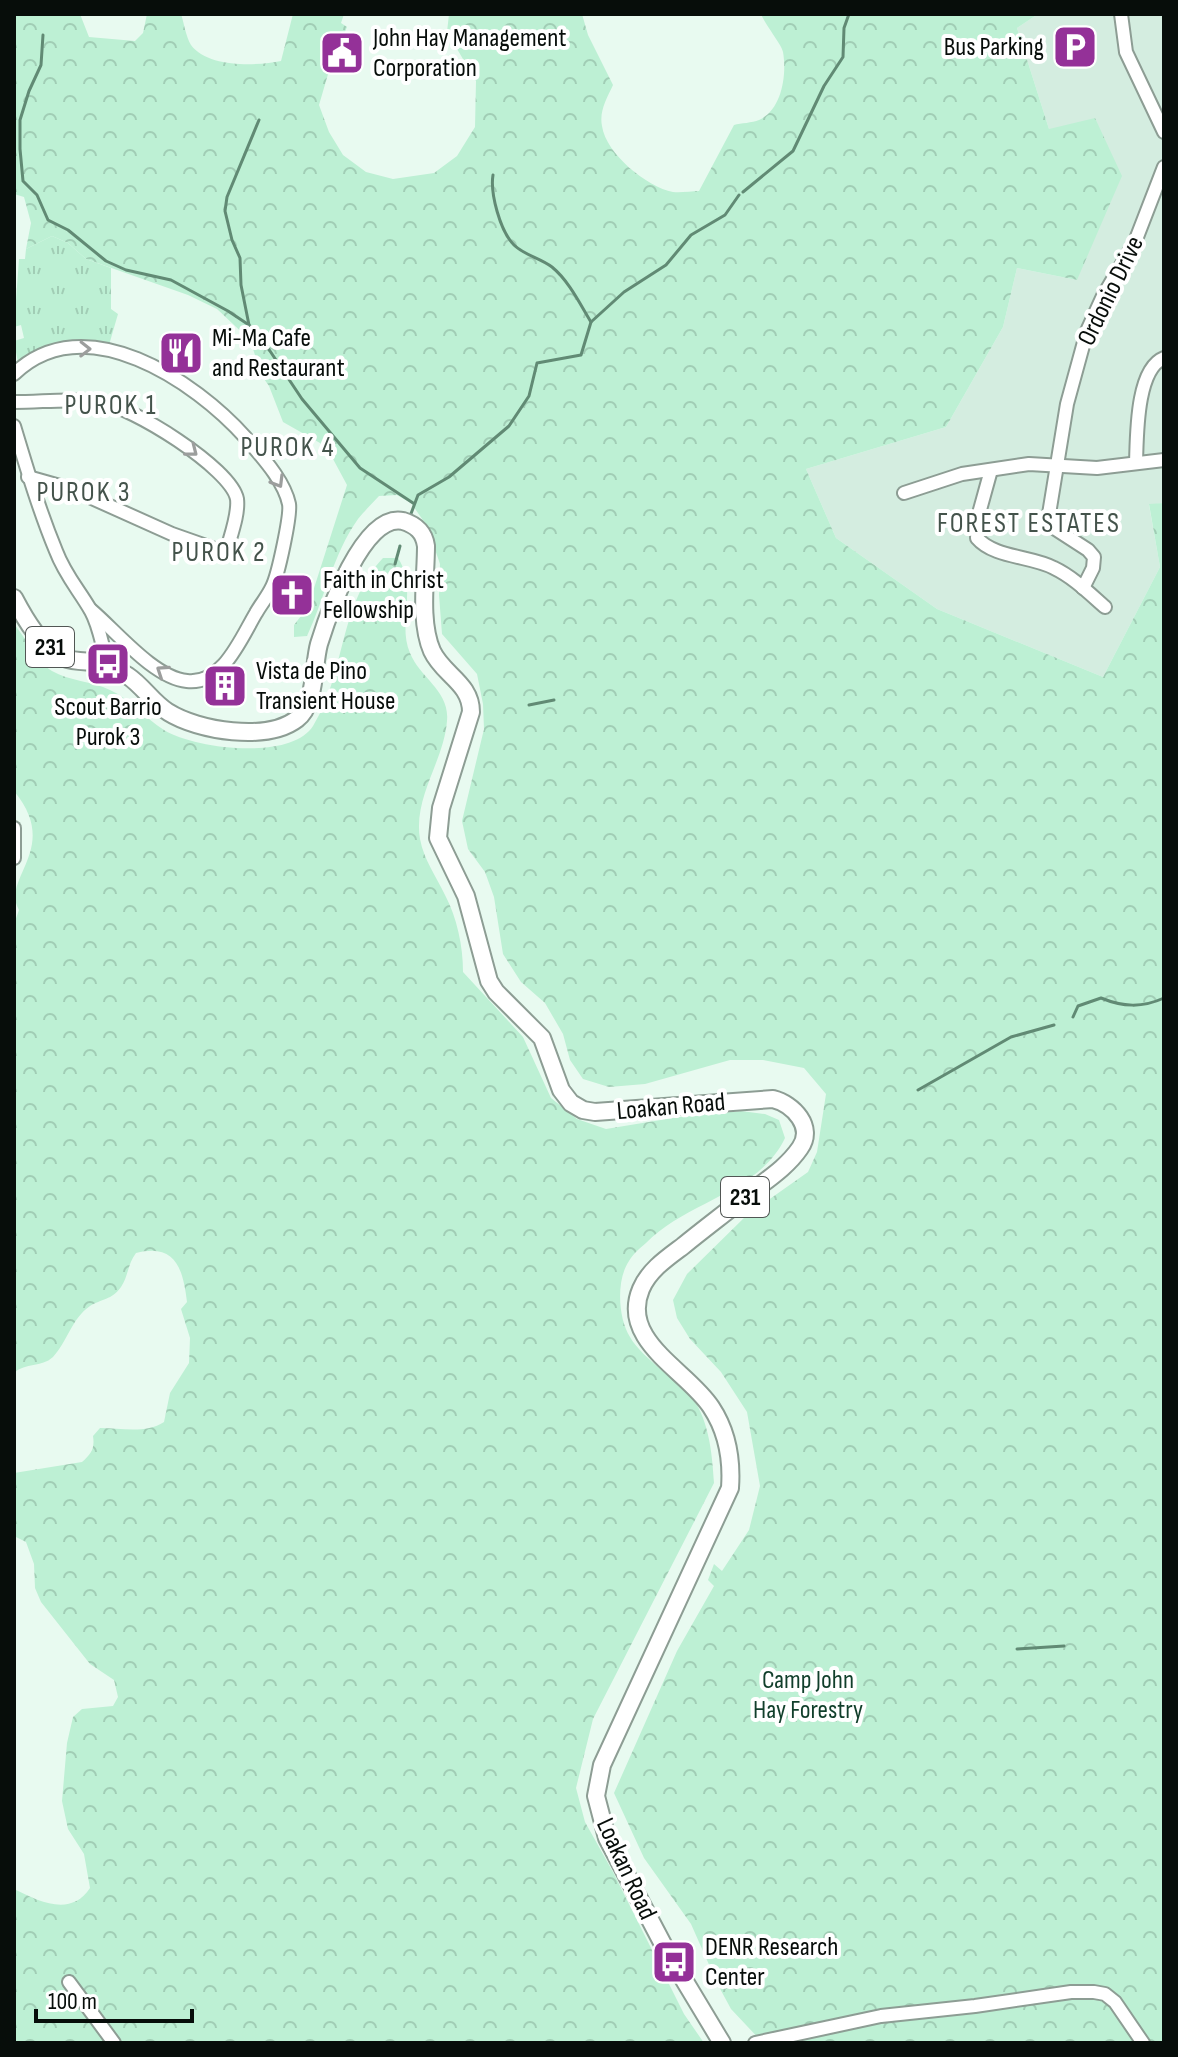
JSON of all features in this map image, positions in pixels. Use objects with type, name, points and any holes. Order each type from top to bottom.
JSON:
[{"type":"main road","name":"Loakan Road","points":[[14,598],[26,619],[53,650],[65,658],[108,664],[131,679],[155,703],[186,722],[215,729],[259,732],[299,718],[307,704],[319,645],[358,551],[369,536],[389,521],[408,524],[421,531],[426,546],[427,627],[432,651],[468,692],[471,701],[471,712],[441,808],[438,838],[466,896],[484,967],[496,992],[542,1038],[561,1090],[571,1103],[583,1110],[614,1113],[773,1099],[792,1106],[804,1124],[803,1145],[788,1162],[658,1265],[640,1290],[637,1303],[641,1331],[650,1345],[697,1389],[712,1408],[730,1454],[730,1488],[602,1765],[596,1796],[607,1838],[666,1950],[722,2043]]},
{"type":"street","points":[[1121,14],[1126,52],[1164,132]]},
{"type":"street","name":"Ordonio Drive","points":[[1083,588],[1093,568],[1094,557],[1088,550],[1060,534],[1050,522],[1055,464],[1087,331],[1103,296],[1135,242],[1164,167]]},
{"type":"street","points":[[14,374],[43,354],[69,349],[108,350],[156,367],[197,392],[231,421],[259,452],[289,503],[287,521],[272,588],[229,658],[210,676],[192,682],[173,679],[136,652],[91,610],[69,581],[28,477],[14,426]]},
{"type":"street","points":[[1136,463],[1140,408],[1147,378],[1150,369],[1164,358]]},
{"type":"street","points":[[14,402],[99,402],[146,420],[169,433],[231,484],[237,507],[226,553],[172,534],[74,490],[28,477]]},
{"type":"street","points":[[904,493],[947,478],[1029,464],[1097,468],[1164,460]]},
{"type":"street","points":[[991,470],[978,517],[977,538],[990,548],[1057,569],[1105,607]]},
{"type":"street","points":[[91,610],[108,664]]},
{"type":"street","points":[[14,828],[14,858]]},
{"type":"street","points":[[69,1982],[114,2043]]},
{"type":"street","points":[[755,2043],[881,2016],[1082,1992],[1112,1998],[1143,2043]]},
{"type":"shaded area","points":[[1038,14],[1164,14],[1164,503],[1149,505],[1160,567],[1103,677],[937,609],[836,538],[806,469],[946,427],[1003,327],[1017,268],[1077,280],[1049,129],[1017,28]]},
{"type":"green space","name":"Camp John Hay Forestry","points":[[14,14],[80,14],[89,37],[135,41],[143,33],[147,14],[181,14],[189,42],[199,52],[233,64],[259,64],[281,61],[293,14],[344,14],[341,23],[347,27],[331,64],[319,105],[329,132],[343,155],[366,172],[393,179],[434,173],[457,156],[475,127],[476,81],[447,32],[449,14],[582,14],[588,35],[613,85],[602,115],[605,137],[629,168],[652,184],[679,192],[699,191],[734,125],[759,120],[778,100],[783,81],[783,52],[761,14],[1038,14],[1017,28],[1049,129],[1095,118],[1122,176],[1077,280],[1017,268],[1003,327],[946,427],[806,469],[836,538],[937,609],[1103,677],[1160,567],[1149,504],[1164,503],[1164,2043],[763,2043],[731,2009],[691,1924],[644,1858],[614,1793],[677,1651],[714,1586],[708,1580],[714,1564],[722,1571],[749,1530],[760,1486],[747,1412],[721,1372],[690,1339],[677,1318],[673,1300],[687,1274],[747,1215],[808,1172],[817,1152],[826,1094],[804,1068],[763,1060],[730,1060],[645,1084],[609,1087],[583,1079],[570,1060],[563,1034],[545,1003],[521,982],[503,954],[494,897],[485,872],[468,849],[462,821],[484,729],[483,704],[477,674],[442,634],[440,564],[427,526],[411,503],[397,495],[379,496],[349,533],[307,636],[294,637],[294,625],[308,607],[347,485],[320,443],[283,422],[250,340],[217,309],[188,295],[86,259],[68,243],[52,236],[26,249],[31,223],[24,197],[14,194]]},
{"type":"green space","points":[[52,236],[68,243],[86,259],[111,268],[111,309],[118,314],[109,345],[49,349],[27,356],[18,363],[14,341],[24,338],[21,325],[14,327],[19,259],[25,259],[26,249]]},
{"type":"green space","points":[[383,558],[398,558],[404,570],[407,594],[405,630],[410,653],[439,693],[447,710],[445,736],[425,794],[419,824],[424,854],[456,923],[463,972],[523,1037],[551,1098],[577,1119],[606,1129],[741,1111],[765,1114],[779,1120],[785,1138],[773,1157],[758,1172],[681,1217],[639,1249],[625,1269],[620,1288],[623,1320],[633,1341],[655,1365],[685,1388],[701,1412],[710,1447],[714,1483],[593,1719],[576,1788],[585,1822],[684,2014],[704,2043],[14,2043],[14,1889],[44,1902],[64,1904],[74,1902],[90,1888],[84,1854],[68,1829],[62,1801],[67,1743],[73,1717],[82,1709],[113,1706],[118,1697],[114,1680],[90,1664],[41,1602],[35,1588],[34,1564],[26,1542],[14,1536],[14,1473],[82,1462],[92,1451],[93,1436],[100,1428],[141,1429],[164,1422],[170,1393],[189,1363],[190,1338],[181,1309],[187,1302],[183,1279],[175,1261],[160,1252],[136,1253],[121,1287],[84,1311],[53,1357],[14,1373],[14,924],[19,910],[15,898],[17,886],[32,846],[32,830],[27,811],[14,791],[14,624],[46,667],[66,677],[110,690],[178,737],[219,746],[264,748],[302,737],[313,726],[332,684],[358,597]]},
{"type":"waterway","points":[[743,192],[793,151],[824,86],[843,57],[844,28],[849,14]]},
{"type":"waterway","points":[[43,35],[41,65],[20,120],[20,149],[23,181],[37,195],[48,220],[68,230],[106,261],[126,270],[171,280],[249,325],[302,399],[360,468],[413,503]]},
{"type":"waterway","points":[[249,325],[241,285],[240,258],[225,211],[227,197],[259,120]]},
{"type":"waterway","points":[[493,175],[497,212],[509,239],[558,273],[591,322]]},
{"type":"waterway","points":[[409,519],[418,495],[449,477],[509,426],[529,396],[537,363],[581,355],[591,322],[624,292],[666,265],[691,235],[725,215],[739,195]]},
{"type":"waterway","points":[[395,564],[400,546]]},
{"type":"waterway","points":[[529,705],[554,700]]},
{"type":"waterway","points":[[1073,1017],[1078,1006],[1101,998],[1132,1005],[1164,998]]},
{"type":"waterway","points":[[918,1090],[1011,1037],[1054,1025]]},
{"type":"waterway","points":[[1017,1649],[1064,1646]]},
{"type":"place","name":"Bus Parking","points":[[1075,47]]},
{"type":"place","name":"John Hay Management Corporation","points":[[342,53]]},
{"type":"place","name":"Mi-Ma Cafe and Restaurant","points":[[181,353]]},
{"type":"place","name":"Faith in Christ Fellowship","points":[[292,595]]},
{"type":"place","name":"Scout Barrio Purok 3","points":[[108,664]]},
{"type":"place","name":"Vista de Pino Transient House","points":[[225,686]]},
{"type":"place","name":"DENR Research Center","points":[[674,1962]]},
{"type":"district","name":"PUROK 1","points":[[111,405]]},
{"type":"district","name":"PUROK 4","points":[[288,447]]},
{"type":"district","name":"PUROK 3","points":[[84,492]]},
{"type":"district","name":"FOREST ESTATES","points":[[1029,523]]},
{"type":"district","name":"PUROK 2","points":[[219,552]]}]
